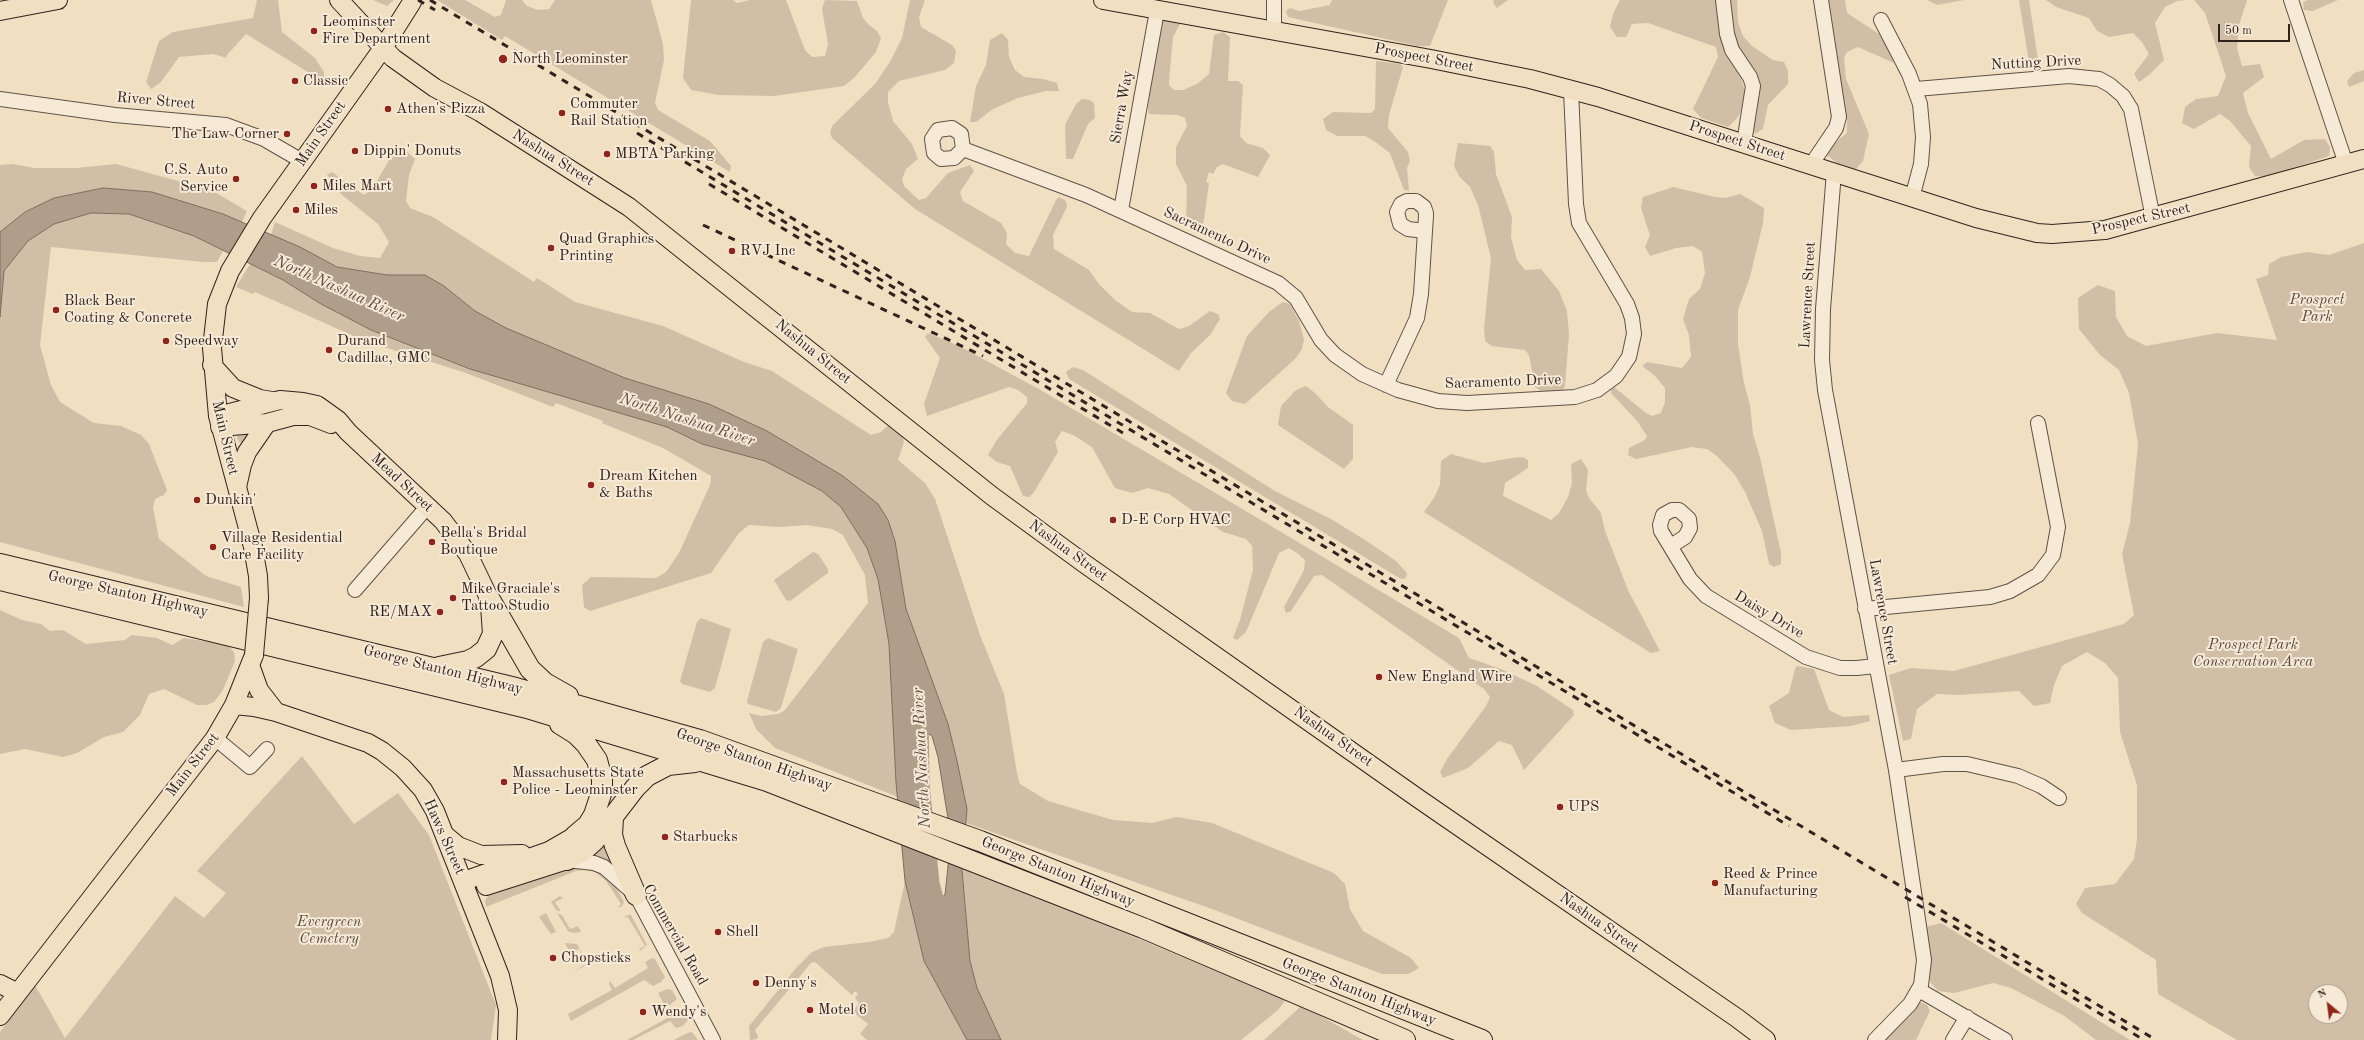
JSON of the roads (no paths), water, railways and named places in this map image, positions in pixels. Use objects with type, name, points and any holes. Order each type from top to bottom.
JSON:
[{"type":"highway","name":"George Stanton Highway","points":[[0,564],[433,668],[594,710],[700,740],[980,841],[1482,1040]]},
{"type":"highway","name":"George Stanton Highway","points":[[0,580],[527,708],[767,781],[976,861],[1143,928],[1405,1040]]},
{"type":"highway","points":[[433,668],[468,661],[486,649],[493,634],[493,618],[489,598]]},
{"type":"highway","points":[[489,598],[530,669],[551,686],[594,710]]},
{"type":"highway","points":[[527,708],[576,734],[591,751],[600,768],[602,791],[594,815],[588,825],[575,836]]},
{"type":"highway","points":[[567,860],[591,843],[613,818],[639,784],[656,770],[672,764],[707,762]]},
{"type":"highway","points":[[613,818],[612,835],[615,846],[636,895]]},
{"type":"main road","points":[[0,11],[58,0]]},
{"type":"main road","name":"Nashua Street","points":[[339,0],[393,58],[435,88],[480,112],[629,207],[992,496],[1419,799],[1737,1018],[1766,1040]]},
{"type":"main road","name":"Prospect Street","points":[[1103,0],[1157,11],[1473,67],[1571,90],[1744,143],[1912,198],[2020,230],[2052,234],[2105,230],[2364,159]]},
{"type":"main road","name":"Main Street","points":[[0,1016],[16,992],[216,738],[234,705],[252,660],[259,598],[258,576],[253,547],[219,422],[212,365],[212,348],[217,304],[230,271],[262,218],[383,48],[412,2]]},
{"type":"main road","points":[[212,365],[233,388],[260,399],[273,402]]},
{"type":"main road","name":"Mead Street","points":[[219,422],[273,402],[290,400],[317,405],[338,420],[348,432],[428,506],[460,542],[478,573],[489,598]]},
{"type":"main road","name":"Mead Street","points":[[219,422],[267,423],[293,416],[310,416],[348,432]]},
{"type":"main road","points":[[237,490],[238,477],[247,452],[267,423]]},
{"type":"main road","points":[[252,660],[259,690],[276,712]]},
{"type":"main road","name":"Haws Street","points":[[234,705],[254,707],[276,712],[306,723],[342,733],[382,751],[403,768],[423,790],[435,811],[446,836],[505,994],[509,1015],[507,1040]]},
{"type":"main road","points":[[446,836],[458,846],[481,855],[507,856],[549,851]]},
{"type":"main road","points":[[466,887],[549,851],[575,836]]},
{"type":"main road","points":[[466,887],[567,860]]},
{"type":"main road","points":[[0,984],[16,992]]},
{"type":"street","points":[[1274,0],[1274,31]]},
{"type":"street","points":[[1723,0],[1727,34],[1732,50],[1750,77],[1753,86],[1744,143]]},
{"type":"street","points":[[1811,165],[1836,128],[1839,117],[1821,0]]},
{"type":"street","points":[[2291,0],[2346,164]]},
{"type":"street","name":"Sierra Way","points":[[1121,210],[1157,11]]},
{"type":"street","points":[[1881,20],[1916,90],[1922,119],[1923,137],[1921,164],[1912,198]]},
{"type":"street","name":"Nutting Drive","points":[[1916,90],[2069,76],[2099,79],[2110,85],[2123,96],[2130,109],[2153,218]]},
{"type":"street","name":"Sacramento Drive","points":[[963,148],[1059,183],[1285,286],[1296,298],[1321,340],[1335,355],[1362,374],[1386,385],[1418,397],[1452,403],[1575,397],[1590,393],[1604,386],[1616,376],[1625,364],[1631,349],[1634,334],[1630,311],[1584,233],[1577,213],[1571,90]]},
{"type":"street","name":"River Street","points":[[0,99],[115,115],[226,125],[264,139],[302,161]]},
{"type":"street","name":"Lawrence Street","points":[[1834,172],[1824,294],[1822,360],[1840,479],[1896,770],[1924,960],[1924,971],[1919,990],[1910,1004],[1875,1040]]},
{"type":"street","points":[[1386,385],[1417,318],[1421,294],[1425,231]]},
{"type":"street","points":[[1865,609],[1990,597],[2021,586],[2043,570],[2053,555],[2058,527],[2038,422]]},
{"type":"street","points":[[355,590],[428,506]]},
{"type":"street","name":"Daisy Drive","points":[[1670,546],[1690,579],[1706,596],[1806,657],[1840,668],[1875,666]]},
{"type":"street","points":[[216,738],[250,767],[267,749]]},
{"type":"street","points":[[1896,770],[1943,764],[1967,764],[2018,776],[2041,786],[2059,798]]},
{"type":"street","name":"Commercial Road","points":[[567,860],[594,863],[604,867],[636,895],[713,1040]]},
{"type":"street","points":[[1919,990],[2005,1040]]},
{"type":"street","points":[[1954,1040],[1967,1017]]},
{"type":"water","points":[[103,188],[152,192],[223,214],[300,247],[337,267],[387,275],[425,275],[444,286],[475,311],[506,328],[625,378],[709,404],[767,431],[843,476],[878,504],[888,520],[895,541],[906,609],[948,724],[957,761],[967,809],[962,870],[970,961],[977,988],[1001,1040],[967,1040],[924,961],[905,881],[896,782],[889,644],[878,579],[867,548],[841,507],[822,491],[765,461],[702,444],[667,427],[470,369],[371,330],[321,304],[283,280],[194,236],[129,214],[91,213],[54,224],[28,241],[4,271],[0,317],[0,232],[25,212],[54,198]],"holes":[[[924,731],[932,736],[938,757],[951,837],[945,895],[934,902],[927,883],[917,826],[913,747],[917,738]]]},
{"type":"waterway","name":"North Nashua River","points":[[920,711],[921,784],[931,883],[941,922]]},
{"type":"railway","points":[[418,0],[435,10]]},
{"type":"railway","points":[[430,0],[2156,1040]]},
{"type":"railway","points":[[637,133],[1789,826]]},
{"type":"railway","points":[[709,184],[1128,436]]},
{"type":"railway","points":[[703,225],[983,356]]},
{"type":"railway","points":[[1905,897],[2144,1040]]},
{"type":"place","name":"Leominster Fire Department","points":[[314,31]]},
{"type":"place","name":"North Leominster","points":[[503,59]]},
{"type":"place","name":"Classic","points":[[295,81]]},
{"type":"place","name":"Athen's Pizza","points":[[388,109]]},
{"type":"place","name":"Commuter Rail Station","points":[[562,113]]},
{"type":"place","name":"The Law Corner","points":[[287,134]]},
{"type":"place","name":"Dippin' Donuts","points":[[355,151]]},
{"type":"place","name":"MBTA Parking","points":[[607,154]]},
{"type":"place","name":"C.S. Auto Service","points":[[236,179]]},
{"type":"place","name":"Miles Mart","points":[[314,186]]},
{"type":"place","name":"Miles","points":[[296,210]]},
{"type":"place","name":"Quad Graphics Printing","points":[[551,248]]},
{"type":"place","name":"RVJ Inc","points":[[732,251]]},
{"type":"place","name":"Black Bear Coating & Concrete","points":[[56,310]]},
{"type":"place","name":"Speedway","points":[[166,341]]},
{"type":"place","name":"Durand Cadillac, GMC","points":[[329,350]]},
{"type":"place","name":"Dream Kitchen & Baths","points":[[591,485]]},
{"type":"place","name":"Dunkin'","points":[[197,500]]},
{"type":"place","name":"D-E Corp HVAC","points":[[1113,520]]},
{"type":"place","name":"Bella's Bridal Boutique","points":[[432,542]]},
{"type":"place","name":"Village Residential Care Facility","points":[[213,547]]},
{"type":"place","name":"Mike Graciale's Tattoo Studio","points":[[453,598]]},
{"type":"place","name":"RE/MAX","points":[[440,612]]},
{"type":"place","name":"New England Wire","points":[[1379,677]]},
{"type":"place","name":"Massachusetts State Police - Leominster","points":[[504,782]]},
{"type":"place","name":"UPS","points":[[1560,807]]},
{"type":"place","name":"Starbucks","points":[[665,837]]},
{"type":"place","name":"Reed & Prince Manufacturing","points":[[1715,883]]},
{"type":"place","name":"Shell","points":[[718,932]]},
{"type":"place","name":"Chopsticks","points":[[553,958]]},
{"type":"place","name":"Denny's","points":[[756,983]]},
{"type":"place","name":"Motel 6","points":[[810,1010]]},
{"type":"place","name":"Wendy's","points":[[643,1012]]},
{"type":"park label","name":"Prospect Park","points":[[2317,308]]},
{"type":"park label","name":"Prospect Park Conservation Area","points":[[2253,654]]},
{"type":"park label","name":"Evergreen Cemetery","points":[[329,930]]}]
